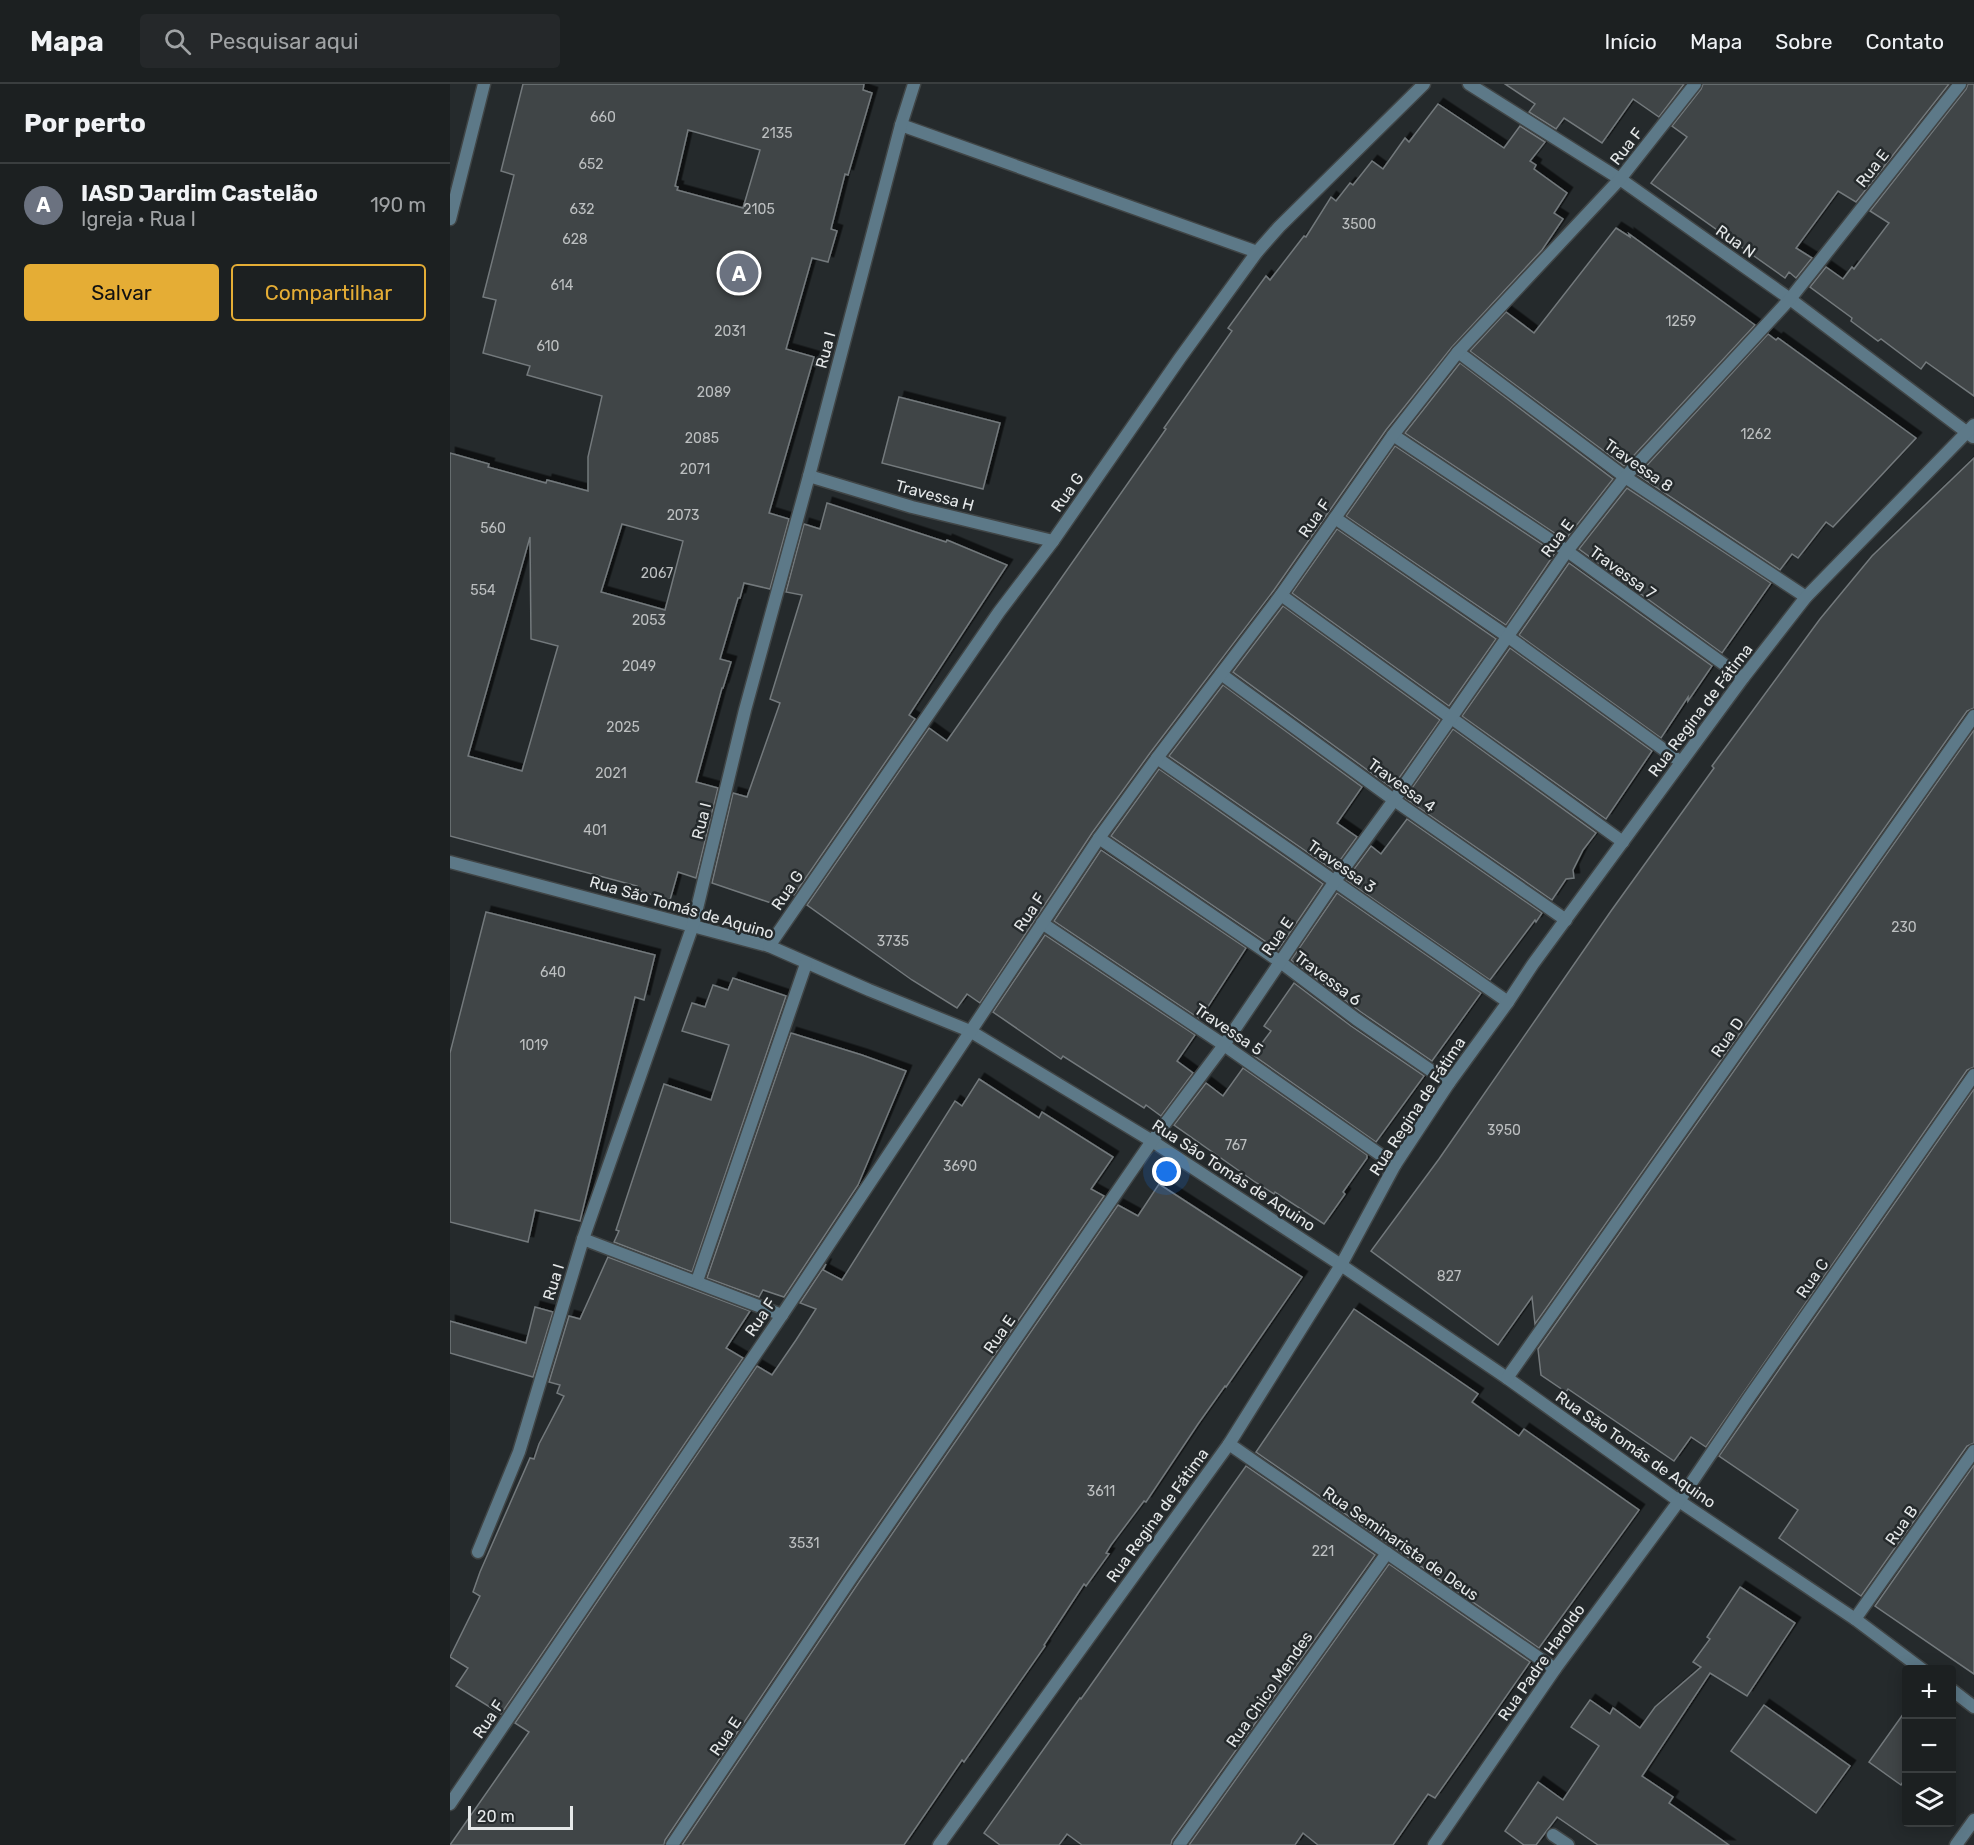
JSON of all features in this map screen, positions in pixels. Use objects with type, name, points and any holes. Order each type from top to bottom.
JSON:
[{"type":"street","points":[[450,219],[484,84]]},
{"type":"street","name":"Rua I","points":[[478,1552],[519,1452],[583,1239],[693,925],[745,710],[901,124],[914,84]]},
{"type":"street","name":"Rua G","points":[[769,946],[999,612],[1053,541],[1257,252],[1279,227],[1425,84]]},
{"type":"street","name":"Rua N","points":[[1469,84],[1620,179],[1972,432]]},
{"type":"street","name":"Rua F","points":[[450,1804],[782,1315],[1099,838],[1281,595],[1393,435],[1458,352],[1620,179],[1695,84]]},
{"type":"street","name":"Rua E","points":[[672,1845],[852,1577],[1152,1141],[1224,1045],[1335,880],[1394,800],[1567,551],[1625,477],[1790,299],[1960,84]]},
{"type":"street","points":[[901,124],[1257,252]]},
{"type":"street","name":"Travessa 8","points":[[1458,352],[1625,477],[1806,597]]},
{"type":"street","name":"Rua Regina de Fátima","points":[[939,1845],[1229,1444],[1341,1265],[1395,1165],[1449,1083],[1681,762],[1806,597],[1972,432]]},
{"type":"street","name":"Travessa 7","points":[[1393,435],[1567,551],[1743,678]]},
{"type":"street","name":"Travessa H","points":[[809,476],[912,507],[1053,541]]},
{"type":"street","points":[[1335,518],[1507,636],[1681,762]]},
{"type":"street","points":[[1281,595],[1623,842]]},
{"type":"street","name":"Travessa 4","points":[[1221,674],[1394,800],[1566,920]]},
{"type":"street","name":"Rua D","points":[[1508,1378],[1974,716]]},
{"type":"street","name":"Travessa 3","points":[[1157,758],[1508,1002]]},
{"type":"street","name":"Travessa 6","points":[[1099,838],[1279,961],[1356,1019],[1449,1083]]},
{"type":"street","name":"Rua São Tomás de Aquino","points":[[450,862],[769,946],[806,964],[970,1031],[1152,1141],[1341,1265],[1508,1378],[1679,1501],[1855,1619],[1916,1665]]},
{"type":"street","name":"Travessa 5","points":[[1042,923],[1224,1045],[1395,1165]]},
{"type":"street","points":[[697,1281],[806,964]]},
{"type":"street","name":"Rua C","points":[[1679,1501],[1974,1075]]},
{"type":"street","points":[[583,1239],[782,1315]]},
{"type":"street","name":"Rua Seminarista de Deus","points":[[1229,1444],[1555,1669]]},
{"type":"street","name":"Rua B","points":[[1855,1619],[1974,1451]]},
{"type":"street","name":"Rua Padre Haroldo","points":[[1434,1845],[1555,1669],[1679,1501]]},
{"type":"street","name":"Rua Chico Mendes","points":[[1179,1845],[1387,1553]]},
{"type":"street","points":[[1956,1693],[1974,1707]]},
{"type":"street","points":[[1956,1845],[1974,1820]]},
{"type":"street","points":[[1553,1835],[1568,1845]]},
{"type":"building","points":[[523,84],[864,84],[863,90],[872,93],[848,175],[845,174],[831,229],[837,231],[828,262],[812,258],[786,349],[814,357],[769,513],[789,519],[770,589],[744,583],[740,598],[738,598],[720,659],[731,662],[696,782],[718,788],[696,878],[678,872],[670,900],[636,890],[637,886],[450,836],[450,453],[489,464],[488,467],[546,483],[547,480],[588,491],[588,457],[602,396],[527,375],[530,366],[483,353],[496,300],[483,297],[514,175],[501,171]],"holes":[[[688,130],[760,150],[743,208],[677,190],[678,187],[675,186]],[[622,524],[683,541],[665,610],[601,592]],[[530,537],[531,639],[558,646],[522,771],[468,756]]]},
{"type":"building","points":[[1505,84],[1684,84],[1659,117],[1633,99],[1602,143],[1564,118],[1556,129],[1529,112],[1535,104]]},
{"type":"building","points":[[1703,84],[1949,84],[1856,202],[1838,191],[1796,248],[1812,258],[1796,278],[1789,272],[1785,278],[1651,183],[1687,137],[1672,126]]},
{"type":"building","points":[[1968,84],[1974,84],[1974,396],[1926,362],[1921,369],[1881,339],[1878,341],[1851,321],[1852,318],[1810,287],[1826,267],[1843,279],[1852,267],[1854,269],[1889,223],[1870,211]]},
{"type":"building","points":[[1438,104],[1504,148],[1520,126],[1545,142],[1530,161],[1536,165],[1534,169],[1567,193],[1554,213],[1563,219],[1542,250],[1452,347],[1386,430],[1274,590],[1092,833],[980,1003],[967,994],[957,1008],[912,980],[807,905],[929,728],[947,741],[1166,429],[1164,428],[1232,331],[1228,328],[1266,276],[1270,280],[1304,236],[1306,237],[1331,197],[1336,201],[1350,183],[1353,185],[1372,161],[1383,169],[1405,138],[1409,142]]},
{"type":"building","points":[[1616,228],[1630,237],[1629,234],[1755,325],[1624,466],[1470,351],[1506,312],[1534,333]]},
{"type":"building","points":[[1768,334],[1776,340],[1778,338],[1916,438],[1833,527],[1826,522],[1798,558],[1792,554],[1780,570],[1638,475]]},
{"type":"building","points":[[1460,363],[1613,479],[1565,540],[1405,433]]},
{"type":"building","points":[[899,397],[1000,423],[983,489],[882,463]]},
{"type":"building","points":[[1395,446],[1555,553],[1506,625],[1346,516]]},
{"type":"building","points":[[1974,458],[1974,708],[1967,711],[1535,1324],[1532,1297],[1498,1345],[1371,1251],[1439,1159],[1611,911],[1714,768],[1712,766],[1820,619],[1872,556]]},
{"type":"building","points":[[1627,488],[1771,583],[1722,653],[1579,549]]},
{"type":"building","points":[[827,503],[946,542],[947,540],[1007,565],[909,715],[915,719],[794,895],[786,889],[777,905],[712,883],[733,793],[747,797],[780,703],[770,699],[802,595],[786,592],[804,524],[820,529]]},
{"type":"building","points":[[1337,529],[1496,639],[1449,706],[1292,593]]},
{"type":"building","points":[[1569,563],[1712,666],[1661,738],[1519,635]]},
{"type":"building","points":[[1283,606],[1440,720],[1392,788],[1233,672]]},
{"type":"building","points":[[1510,648],[1652,751],[1606,819],[1462,716]]},
{"type":"building","points":[[1223,685],[1362,787],[1337,823],[1357,837],[1333,870],[1169,756]]},
{"type":"building","points":[[1453,729],[1596,833],[1583,850],[1573,870],[1574,878],[1566,879],[1552,900],[1405,798]]},
{"type":"building","points":[[1974,730],[1974,1067],[1967,1070],[1706,1447],[1691,1437],[1674,1461],[1568,1389],[1566,1392],[1541,1375],[1538,1349]]},
{"type":"building","points":[[1159,769],[1323,884],[1278,950],[1111,836]]},
{"type":"building","points":[[1407,819],[1542,913],[1490,980],[1346,880],[1371,846],[1381,854]]},
{"type":"building","points":[[1101,850],[1246,948],[1200,1019],[1054,921]]},
{"type":"building","points":[[1337,893],[1481,993],[1432,1061],[1291,960]]},
{"type":"building","points":[[486,912],[655,955],[644,1000],[635,997],[580,1221],[535,1210],[528,1242],[450,1222],[450,1053]]},
{"type":"building","points":[[1045,935],[1195,1035],[1177,1061],[1193,1073],[1161,1116],[1146,1105],[1144,1108],[1063,1056],[1061,1059],[993,1012]]},
{"type":"building","points":[[733,978],[786,996],[692,1272],[614,1242],[664,1084],[711,1100],[729,1045],[682,1031],[692,1003],[705,1007],[713,985],[728,990]]},
{"type":"building","points":[[1294,983],[1351,1026],[1424,1076],[1376,1142],[1253,1055],[1271,1031],[1264,1026]]},
{"type":"building","points":[[791,1033],[906,1071],[858,1185],[784,1297],[763,1290],[759,1297],[707,1278]]},
{"type":"building","points":[[1243,1068],[1367,1155],[1343,1192],[1345,1194],[1324,1224],[1275,1192],[1274,1194],[1255,1182],[1174,1125],[1206,1083],[1223,1096]]},
{"type":"building","points":[[979,1079],[1039,1118],[1042,1112],[1113,1157],[1091,1189],[1104,1196],[845,1572],[665,1840],[664,1845],[450,1845],[529,1732],[515,1723],[757,1366],[772,1375],[796,1340],[816,1309],[800,1303],[826,1264],[823,1270],[842,1280],[955,1101],[962,1106]]},
{"type":"building","points":[[1974,1089],[1974,1443],[1967,1446],[1861,1596],[1779,1538],[1798,1510],[1719,1456]]},
{"type":"building","points":[[1159,1184],[1302,1277],[1146,1502],[1144,1501],[1111,1545],[1106,1553],[1109,1554],[1086,1586],[1084,1584],[1045,1646],[964,1762],[962,1760],[904,1845],[682,1845],[1118,1205],[1138,1216]]},
{"type":"building","points":[[608,1257],[750,1311],[726,1348],[743,1358],[501,1714],[456,1686],[468,1668],[450,1657],[480,1596],[473,1592],[480,1572],[530,1458],[534,1459],[539,1444],[564,1396],[557,1393],[560,1385],[549,1382],[569,1316],[580,1319]]},
{"type":"building","points":[[535,1307],[553,1312],[533,1377],[450,1353],[450,1321],[526,1343]]},
{"type":"building","points":[[1354,1309],[1478,1394],[1472,1402],[1519,1436],[1524,1429],[1639,1510],[1539,1648],[1256,1452]]},
{"type":"building","points":[[1974,1465],[1974,1674],[1875,1606]]},
{"type":"building","points":[[1246,1466],[1375,1555],[1172,1840],[1171,1845],[1082,1845],[1067,1834],[1059,1845],[1000,1845],[984,1833]]},
{"type":"building","points":[[1389,1564],[1530,1662],[1435,1798],[1428,1794],[1393,1845],[1318,1845],[1303,1833],[1295,1845],[1189,1845]]},
{"type":"building","points":[[1740,1587],[1795,1623],[1747,1696],[1710,1673],[1642,1776],[1673,1797],[1669,1803],[1729,1845],[1598,1845],[1557,1817],[1536,1845],[1524,1845],[1505,1831],[1538,1782],[1563,1800],[1599,1746],[1571,1727],[1590,1700],[1610,1714],[1613,1708],[1640,1728],[1655,1707],[1701,1667],[1693,1662],[1710,1639],[1707,1637]]},
{"type":"building","points":[[1764,1705],[1850,1766],[1816,1813],[1731,1751]]},
{"type":"building","points":[[1902,1716],[1901,1785],[1869,1762]]},
{"type":"place","name":"IASD Jardim Castelão","points":[[739,273]]}]
